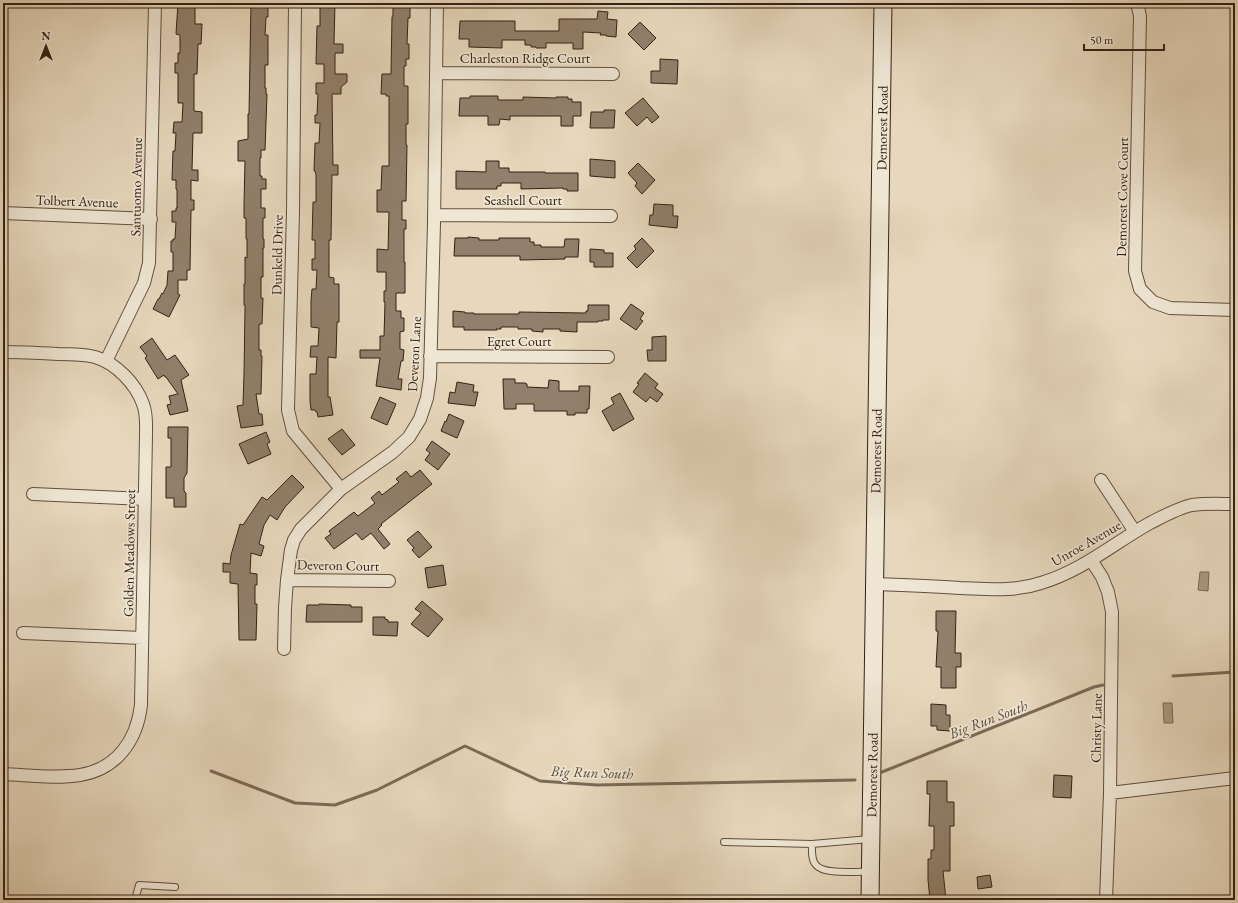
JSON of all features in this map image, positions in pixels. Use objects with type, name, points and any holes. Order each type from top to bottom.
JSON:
[{"type":"street","name":"Santuomo Avenue","points":[[106,361],[144,283],[149,263],[155,3]]},
{"type":"street","name":"Dunkeld Drive","points":[[295,3],[293,212],[288,410],[293,431],[341,489]]},
{"type":"street","name":"Deveron Lane","points":[[284,649],[287,580],[291,550],[294,540],[301,529],[341,489],[393,452],[409,437],[420,419],[427,398],[430,378],[437,3]]},
{"type":"street","name":"Demorest Road","points":[[870,900],[883,3]]},
{"type":"street","name":"Demorest Cove Court","points":[[1137,3],[1140,16],[1135,271],[1140,289],[1153,302],[1170,308],[1235,310]]},
{"type":"street","name":"Charleston Ridge Court","points":[[436,73],[613,74]]},
{"type":"street","name":"Tolbert Avenue","points":[[3,213],[150,219]]},
{"type":"street","name":"Seashell Court","points":[[434,215],[611,216]]},
{"type":"street","points":[[3,352],[78,355],[94,357],[106,361]]},
{"type":"street","name":"Egret Court","points":[[430,356],[608,357]]},
{"type":"street","name":"Golden Meadows Street","points":[[3,774],[65,776],[80,775],[95,771],[120,755],[135,731],[139,718],[141,705],[146,418],[143,404],[129,380],[119,370],[106,361]]},
{"type":"street","points":[[1102,480],[1135,532]]},
{"type":"street","points":[[32,494],[145,499]]},
{"type":"street","name":"Unroe Avenue","points":[[875,584],[998,590],[1025,588],[1061,576],[1091,560],[1163,516],[1177,510],[1208,504],[1235,504]]},
{"type":"street","name":"Christy Lane","points":[[1091,560],[1102,577],[1108,592],[1112,612],[1110,793],[1106,900]]},
{"type":"street","name":"Deveron Court","points":[[287,580],[389,581]]},
{"type":"street","points":[[23,633],[142,638]]},
{"type":"street","points":[[1110,793],[1235,778]]},
{"type":"lane","points":[[724,842],[812,844],[870,839]]},
{"type":"lane","points":[[812,844],[812,857],[815,864],[820,868],[831,871],[870,872]]},
{"type":"lane","points":[[135,900],[139,885],[175,887]]},
{"type":"shaded area","points":[[1200,572],[1209,572],[1208,591],[1198,590]]},
{"type":"shaded area","points":[[1163,703],[1172,703],[1173,723],[1164,723]]},
{"type":"building","points":[[178,3],[193,3],[193,5],[195,5],[195,24],[202,24],[201,44],[198,44],[197,74],[194,74],[194,111],[202,112],[202,133],[193,133],[192,170],[198,170],[198,181],[191,180],[191,200],[194,200],[194,210],[191,210],[190,270],[187,270],[187,280],[178,280],[178,294],[180,295],[169,317],[153,309],[167,285],[168,271],[173,271],[173,252],[171,252],[171,241],[175,239],[176,222],[172,222],[172,211],[176,211],[177,208],[177,190],[176,180],[172,180],[173,151],[175,151],[176,133],[173,133],[174,122],[182,122],[183,103],[178,103],[178,73],[175,73],[175,63],[178,63],[178,53],[180,53],[180,35],[176,34]]},
{"type":"building","points":[[251,3],[267,3],[268,6],[265,35],[268,35],[268,65],[265,65],[265,88],[267,94],[265,150],[261,150],[260,158],[260,176],[262,176],[262,179],[266,179],[266,189],[261,189],[261,208],[265,208],[265,218],[263,218],[263,277],[261,277],[261,298],[263,298],[262,324],[259,324],[259,350],[261,350],[262,356],[261,394],[256,394],[259,414],[262,414],[263,425],[241,428],[237,406],[243,405],[245,309],[244,284],[245,257],[247,258],[247,239],[246,218],[244,218],[245,161],[238,161],[238,141],[248,139]]},
{"type":"building","points":[[320,3],[335,3],[334,44],[343,44],[343,53],[335,53],[335,74],[347,74],[347,82],[341,87],[341,94],[332,94],[333,165],[338,165],[338,175],[332,175],[329,277],[334,278],[334,284],[339,284],[339,322],[337,322],[336,358],[328,357],[328,397],[330,397],[333,415],[318,417],[315,410],[311,410],[310,401],[310,374],[316,374],[317,357],[310,357],[311,346],[318,346],[319,328],[311,327],[311,300],[312,289],[316,289],[317,270],[312,270],[312,259],[315,259],[315,240],[312,240],[313,202],[316,202],[316,175],[314,171],[315,143],[319,143],[320,123],[315,123],[318,94],[316,94],[316,83],[324,83],[324,64],[316,64],[317,26],[320,26]]},
{"type":"building","points":[[393,3],[410,3],[407,44],[409,44],[409,59],[406,59],[406,66],[404,66],[404,86],[408,86],[408,124],[406,124],[406,201],[402,201],[402,220],[406,220],[406,229],[404,229],[405,293],[396,293],[396,311],[401,311],[401,318],[404,318],[404,331],[400,332],[400,349],[404,350],[403,361],[401,361],[398,379],[402,379],[401,390],[376,386],[380,358],[360,358],[360,350],[380,350],[380,336],[384,336],[384,291],[386,291],[386,272],[377,272],[377,249],[388,250],[389,212],[377,212],[377,190],[381,190],[382,166],[389,166],[389,96],[386,96],[386,94],[381,94],[382,74],[391,74]]},
{"type":"building","points":[[598,11],[608,12],[607,19],[617,20],[616,37],[600,35],[601,33],[583,32],[583,49],[573,49],[573,43],[546,43],[546,48],[536,48],[531,47],[531,45],[525,45],[525,40],[502,40],[502,48],[469,47],[469,39],[459,39],[460,21],[515,21],[515,31],[559,31],[559,19],[597,19]]},
{"type":"building","points":[[640,22],[656,38],[644,50],[628,34]]},
{"type":"building","points":[[660,59],[678,60],[677,84],[651,83],[651,71],[660,71]]},
{"type":"building","points":[[470,96],[498,96],[498,100],[523,100],[523,97],[568,97],[568,99],[572,99],[572,102],[581,102],[581,116],[573,116],[573,126],[561,126],[561,116],[510,116],[510,120],[500,119],[499,125],[488,125],[488,116],[459,116],[460,98],[470,98]]},
{"type":"building","points":[[643,98],[659,117],[652,123],[647,117],[637,126],[625,113]]},
{"type":"building","points":[[604,110],[615,110],[614,128],[590,128],[591,112],[604,112]]},
{"type":"building","points":[[590,159],[615,161],[615,178],[590,176]]},
{"type":"building","points":[[486,161],[499,161],[499,168],[509,168],[509,172],[578,173],[578,191],[567,191],[567,189],[563,188],[521,189],[521,183],[501,183],[501,186],[497,186],[497,189],[456,189],[456,171],[486,172]]},
{"type":"building","points":[[638,163],[655,180],[642,194],[635,186],[637,183],[628,173]]},
{"type":"building","points":[[654,204],[673,205],[673,216],[678,216],[677,228],[649,225],[650,215],[653,215]]},
{"type":"building","points":[[455,238],[479,238],[479,240],[499,240],[499,238],[530,238],[530,242],[534,242],[534,245],[541,245],[541,247],[564,247],[565,239],[579,239],[578,257],[565,257],[565,259],[520,260],[520,256],[454,256]]},
{"type":"building","points":[[642,238],[654,251],[637,268],[627,258],[636,249],[634,246]]},
{"type":"building","points":[[590,249],[604,250],[604,253],[613,253],[613,267],[594,267],[594,262],[590,262]]},
{"type":"building","points":[[631,304],[644,313],[640,319],[643,321],[636,330],[620,319]]},
{"type":"building","points":[[588,305],[609,305],[609,320],[598,322],[577,322],[577,332],[560,331],[560,329],[543,329],[543,332],[532,331],[532,329],[518,329],[518,327],[501,327],[501,329],[496,329],[497,330],[464,330],[464,327],[453,327],[453,311],[474,314],[519,314],[519,312],[586,313],[586,311],[588,311]]},
{"type":"building","points":[[666,336],[666,361],[648,361],[647,350],[652,350],[652,337]]},
{"type":"building","points":[[152,338],[167,360],[175,355],[189,375],[181,380],[188,411],[170,415],[167,405],[171,404],[169,396],[178,394],[164,375],[158,379],[145,358],[147,356],[140,347]]},
{"type":"building","points":[[645,373],[658,384],[655,388],[663,394],[657,402],[650,397],[646,402],[633,392],[639,384],[637,383]]},
{"type":"building","points":[[503,379],[515,379],[515,383],[525,383],[527,384],[527,387],[548,388],[549,380],[559,381],[559,391],[579,391],[579,386],[590,386],[589,409],[587,409],[587,413],[567,415],[567,411],[534,411],[534,404],[516,404],[516,409],[504,409]]},
{"type":"building","points":[[457,382],[474,385],[473,392],[478,392],[475,406],[448,403],[450,392],[455,393]]},
{"type":"building","points":[[620,393],[634,419],[613,431],[602,411],[614,404],[611,398]]},
{"type":"building","points":[[380,397],[396,404],[387,425],[371,418]]},
{"type":"building","points":[[449,414],[464,421],[457,438],[441,431]]},
{"type":"building","points":[[168,427],[188,427],[187,473],[184,478],[186,507],[174,507],[174,498],[166,498],[166,467],[171,467],[171,438],[168,438]]},
{"type":"building","points":[[342,429],[355,445],[342,455],[328,439]]},
{"type":"building","points":[[266,432],[270,442],[267,444],[271,454],[248,464],[239,444]]},
{"type":"building","points":[[432,441],[450,454],[438,470],[425,460],[430,453],[426,450]]},
{"type":"building","points":[[420,470],[432,484],[381,524],[382,525],[378,529],[390,544],[384,549],[371,533],[362,540],[356,533],[334,549],[325,538],[331,534],[329,531],[354,512],[358,516],[375,503],[371,498],[379,491],[382,495],[399,482],[396,479],[406,471],[411,477]]},
{"type":"building","points":[[292,475],[304,487],[285,507],[277,520],[270,515],[264,525],[259,544],[264,546],[261,556],[251,553],[250,573],[257,574],[257,585],[255,585],[255,604],[257,604],[256,640],[239,640],[238,584],[230,583],[230,572],[223,572],[223,563],[230,564],[231,555],[240,524],[243,525],[262,497],[267,500]]},
{"type":"building","points":[[418,531],[432,547],[419,558],[412,550],[414,548],[407,540]]},
{"type":"building","points":[[443,565],[446,585],[428,588],[425,568]]},
{"type":"building","points":[[422,601],[443,619],[428,637],[411,624],[421,613],[415,609]]},
{"type":"building","points":[[307,605],[351,605],[351,607],[362,607],[362,622],[306,622]]},
{"type":"building","points":[[936,611],[956,611],[955,653],[961,653],[961,667],[956,667],[956,688],[941,688],[941,667],[936,667],[938,631],[936,631]]},
{"type":"building","points":[[373,617],[385,617],[388,622],[398,622],[397,636],[373,635]]},
{"type":"building","points":[[931,704],[946,705],[946,715],[950,715],[950,731],[937,730],[937,726],[931,726]]},
{"type":"building","points":[[1054,775],[1072,776],[1071,798],[1053,797]]},
{"type":"building","points":[[927,781],[947,781],[947,802],[954,802],[954,826],[950,826],[950,871],[943,871],[946,900],[930,900],[928,859],[931,859],[931,850],[934,850],[934,826],[929,826],[930,794],[927,794]]},
{"type":"building","points":[[990,875],[992,887],[978,889],[977,877]]},
{"type":"waterway","name":"Big Run South","points":[[1173,676],[1235,672]]},
{"type":"waterway","name":"Big Run South","points":[[882,772],[1094,687],[1103,685]]},
{"type":"waterway","name":"Big Run South","points":[[211,771],[295,803],[335,805],[377,790],[465,746],[540,781],[597,785],[855,780]]}]
